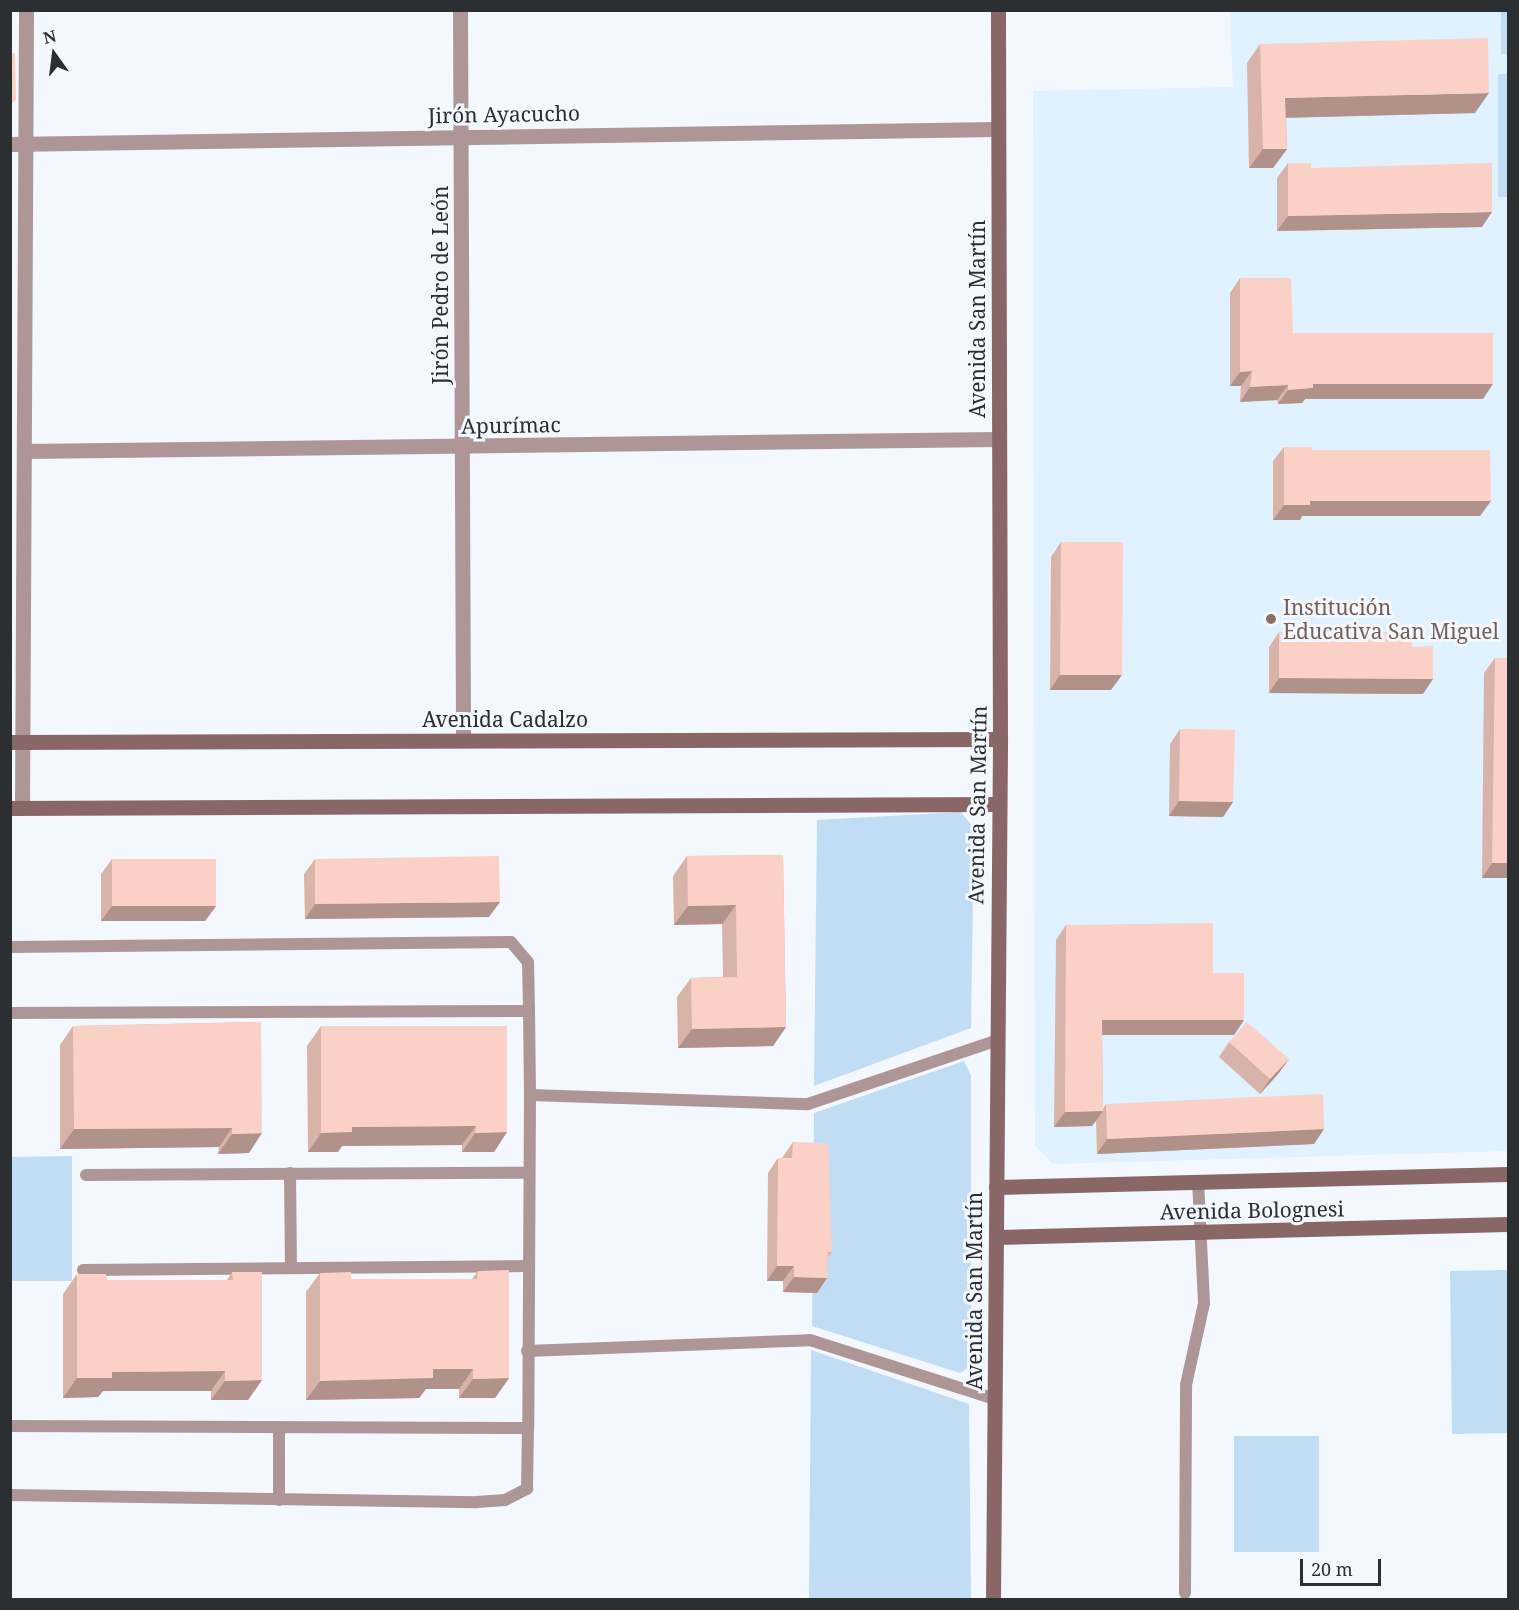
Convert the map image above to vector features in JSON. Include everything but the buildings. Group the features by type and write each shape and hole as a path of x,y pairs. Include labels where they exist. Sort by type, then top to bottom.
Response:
{"main road":[{"name":"Avenida San Martín","path":"993,1599 995,1041 1000,739 998,10"},
{"name":"Avenida Cadalzo","path":"16,742 1000,739"},
{"path":"16,808 999,804"},
{"name":"Avenida Bolognesi","path":"996,1186 1509,1174"},
{"name":"Avenida Bolognesi","path":"996,1238 1509,1224"}],"street":[{"path":"16,808 24,451 18,145 26,10"},
{"name":"Jirón Pedro de León","path":"460,10 463,740"},
{"name":"Jirón Ayacucho","path":"18,145 460,135 997,129"},
{"name":"Apurímac","path":"24,451 998,439"}],"lane":[{"path":"10,947 511,942 528,962 530,1095 527,1351 530,1477 527,1489 517,1496 477,1502 10,1496"},
{"path":"10,1013 529,1011"},
{"path":"530,1095 808,1104 995,1041"},
{"path":"290,1173 291,1268"},
{"path":"86,1175 529,1173"},
{"path":"1185,1593 1186,1385 1204,1303 1198,1181"},
{"path":"83,1270 528,1266"},
{"path":"527,1351 810,1340 995,1399"},
{"path":"10,1426 528,1428"},
{"path":"279,1427 279,1500"}],"shaded area":[{"name":"Institución Educativa San Miguel","path":"1230,11 1508,11 1508,1151 1053,1164 1035,1146 1033,91 1233,87"},
{"path":"1501,11 1508,11 1508,54 1501,54"},
{"path":"1498,74 1508,74 1508,197 1498,197"},
{"path":"961,812 974,828 971,1028 814,1086 817,820"},
{"path":"964,1061 971,1075 971,1366 960,1373 812,1326 814,1113"},
{"path":"72,1156 72,1281 11,1281 11,1157"},
{"path":"1508,1270 1508,1433 1452,1434 1450,1271"},
{"path":"811,1350 969,1404 971,1599 809,1599"},
{"path":"1234,1436 1319,1436 1319,1552 1234,1552"}],"place":[{"name":"Institución Educativa San Miguel","path":"1271,619"}]}
